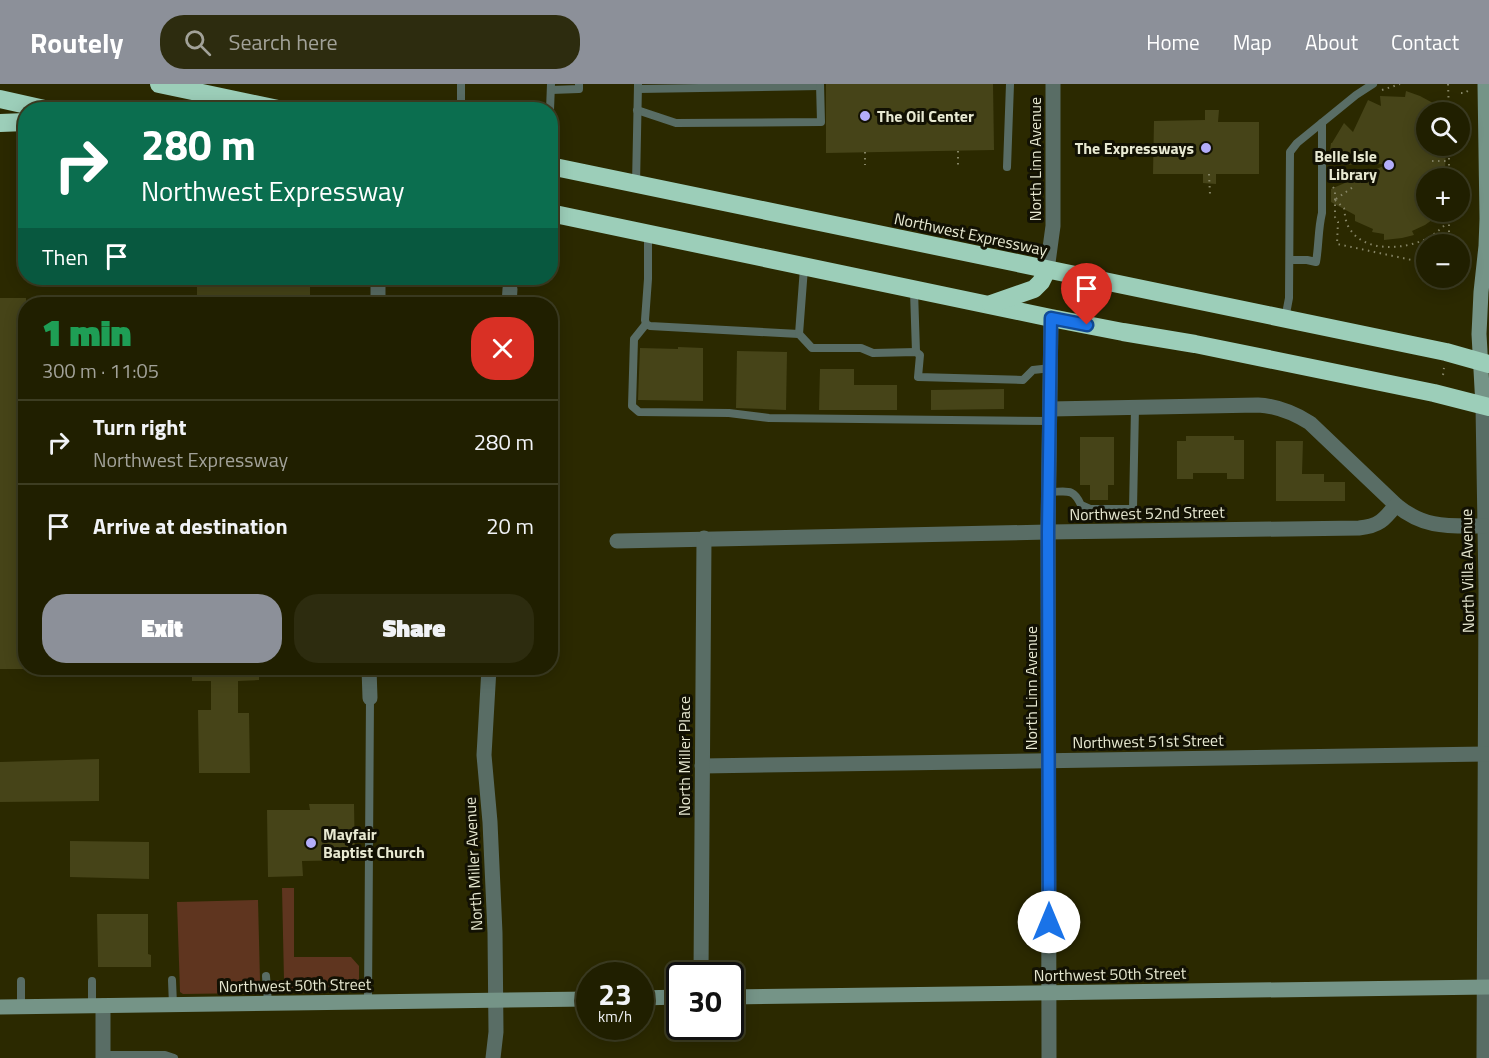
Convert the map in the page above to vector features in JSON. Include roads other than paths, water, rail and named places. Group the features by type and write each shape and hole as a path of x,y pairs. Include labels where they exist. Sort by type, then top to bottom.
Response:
{"highway":[{"path":"159,84 245,102"},
{"path":"0,99 18,103"},
{"path":"0,123 18,122"},
{"name":"Northwest Expressway","path":"558,168 1446,352 1485,363"},
{"path":"558,215 1051,318 1206,346 1434,393 1486,406"},
{"path":"989,305 1034,289 1041,282 1047,270"}],"street":[{"name":"North Linn Avenue","path":"1047,270 1053,226 1053,84"},
{"name":"North Villa Avenue","path":"1484,1058 1487,987 1488,588 1485,526 1485,363 1479,334 1488,219 1485,84"},
{"path":"509,297 510,289"},
{"name":"North Linn Avenue","path":"1050,1058 1048,532 1051,318"},
{"path":"1050,415 1135,407 1258,405 1284,409 1310,423 1407,514 1440,526 1485,526"},
{"name":"Northwest 52nd Street","path":"617,541 1359,528 1380,523 1396,506"},
{"name":"North Miller Place","path":"701,962 704,538"},
{"path":"369,675 370,698"},
{"name":"North Miller Avenue","path":"489,675 484,755 490,822 495,933 496,1032 493,1058"},
{"name":"Northwest 51st Street","path":"702,766 1486,754"},
{"name":"Northwest 50th Street","path":"744,997 1487,987"},
{"name":"Northwest 50th Street","path":"0,1007 576,999"},
{"path":"98,1006 103,1057"}],"lane":[{"path":"461,84 461,102"},
{"path":"550,102 551,87 579,89 579,84"},
{"path":"1007,167 1010,84"},
{"path":"1285,319 1289,298 1290,152 1297,143 1373,84"},
{"path":"636,185 637,110 638,87 820,85 821,122 676,123 637,110"},
{"path":"1290,260 1316,262 1319,226 1323,213 1322,123"},
{"path":"648,234 646,324 634,339 632,406 639,412 729,414 769,418 1050,415"},
{"path":"799,334 804,266"},
{"path":"914,289 916,352"},
{"path":"646,324 799,334 812,348 861,348 873,353 916,352 921,355 918,377 1023,380 1033,370 1051,368"},
{"path":"1049,492 1071,492 1077,496 1081,505 1090,509 1133,509 1135,407"},
{"path":"368,1002 370,698"},
{"path":"266,976 268,1003"},
{"path":"172,980 173,1005"},
{"path":"21,981 21,1006"},
{"path":"92,981 98,1006"},
{"path":"103,1057 165,1055 174,1058"}],"place":[{"name":"The Oil Center","path":"865,116"},
{"name":"The Expressways","path":"1206,148"},
{"name":"Belle Isle Library","path":"1389,165"},
{"name":"Mayfair Baptist Church","path":"311,843"}]}
